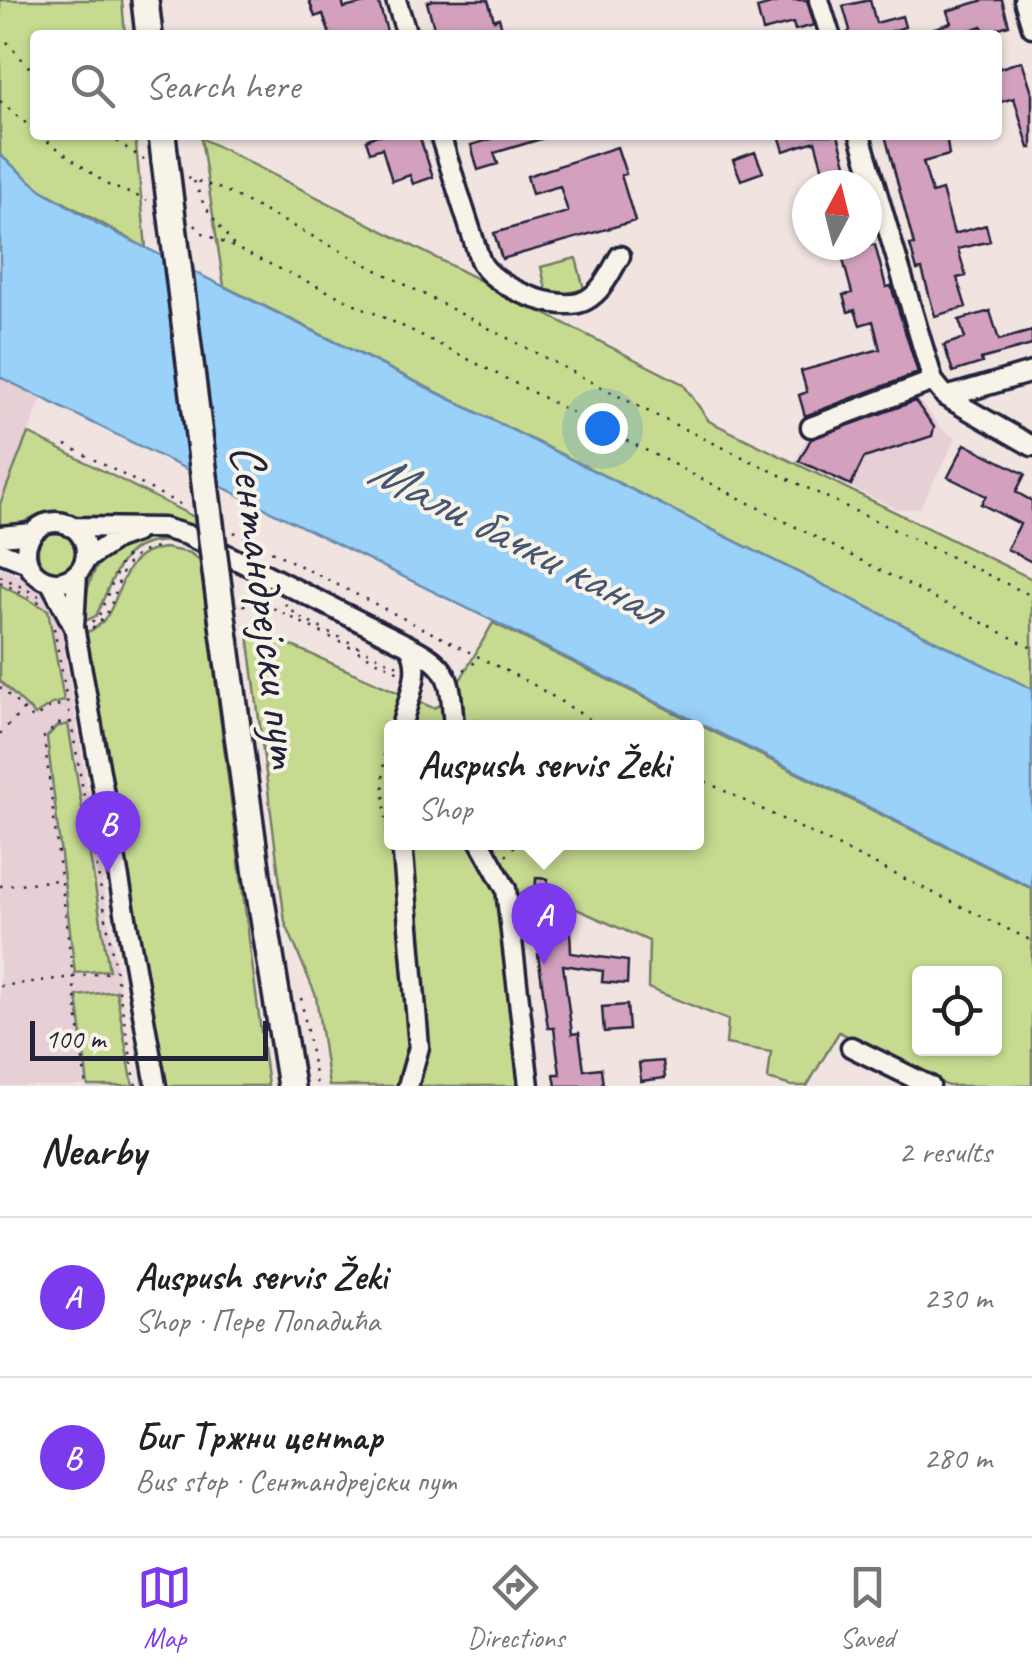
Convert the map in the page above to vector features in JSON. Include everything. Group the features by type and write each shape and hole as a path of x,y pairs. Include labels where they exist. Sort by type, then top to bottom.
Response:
{"main road":[{"path":"145,0 148,30"},
{"name":"Сентандрејски пут","path":"160,140 154,161 291,1086"}],"street":[{"path":"396,0 406,30"},
{"path":"819,0 828,30"},
{"path":"1024,0 1032,27"},
{"path":"442,140 482,266 494,278 546,302 572,306 591,298 600,289 620,256"},
{"path":"862,140 934,381 946,397 1032,446"},
{"path":"946,397 1032,372"},
{"path":"811,427 934,381"},
{"path":"0,536 33,533 55,522 71,527 163,528 188,535 433,657 448,681 453,720"},
{"path":"71,527 85,545 74,629 156,1086"},
{"path":"33,533 26,548 28,563 37,575 50,582 64,581 116,539 146,529"},
{"path":"0,552 28,563"},
{"path":"50,582 74,629"},
{"path":"403,720 414,677 414,654 408,646"},
{"path":"403,850 418,1047 408,1086"},
{"path":"484,850 506,890 529,1086"},
{"path":"850,1047 930,1086"}],"path":[{"path":"0,34 30,68"},
{"path":"0,101 30,127"},
{"path":"47,140 108,185 148,200"},
{"path":"117,140 367,262 653,414 1032,596"},
{"path":"194,180 204,205 235,247"},
{"path":"190,221 201,232 417,333 1032,648"},
{"path":"66,445 188,508"},
{"path":"222,526 534,685 591,720"},
{"path":"56,636 98,618 121,562 134,550 152,543 172,544"},
{"path":"0,582 50,608"},
{"path":"282,602 300,618 414,677"},
{"path":"232,605 265,604 414,677"},
{"path":"54,624 136,1086"},
{"path":"0,687 34,719 48,708 68,703"},
{"path":"0,734 24,710"},
{"path":"71,722 58,724 44,737 86,1086"},
{"path":"704,781 1032,941"},
{"path":"0,886 61,879"},
{"path":"0,986 115,972"},
{"path":"301,998 317,1086"}],"shaded area":[{"path":"0,378 42,398 0,504"},
{"path":"917,398 942,429 956,438 920,508 897,509 796,461 809,433"},
{"path":"0,567 44,587 56,599 132,1086 0,1086"}],"green space":[{"path":"0,0 122,0 125,30 30,30 30,140 135,140 146,248 40,189 0,155"},
{"path":"201,140 683,384 709,421 1032,579 1032,689 224,286"},
{"path":"576,258 584,289 548,298 541,267"},
{"path":"28,433 194,517 195,528 170,523 95,522 56,511 44,512 0,531 0,504"},
{"path":"58,532 72,538 78,552 72,566 58,572 44,566 38,552 44,538"},
{"path":"156,535 188,543 166,541 136,548 118,568 96,616 83,622 88,589 100,562 123,543"},
{"path":"165,548 190,553 200,561 268,1086 164,1086 161,1077 85,633 108,614 134,562"},
{"path":"0,585 48,610 64,701 35,715 0,681"},
{"path":"493,623 690,720 384,720 384,850 704,850 704,727 1032,889 1032,1086 948,1086 839,1032 807,1086 768,1079 771,1052 726,1044 728,1020 648,988 649,941 529,888 502,904 522,1086 329,1086 316,996 285,922 247,626 433,708 447,703"},
{"path":"68,724 109,970 75,973 47,737 56,727"},
{"path":"116,991 133,1086 88,1086 77,996"}],"water":[{"name":"Мали бачки канал","path":"0,155 40,189 98,224 1032,689 1032,888 704,726 704,720 693,720 0,377"}],"building":[{"path":"309,0 342,0 344,8 378,0 387,30 328,30 323,14 315,17"},
{"path":"488,0 494,20 499,18 503,30 435,30 427,2"},
{"path":"785,0 807,0 814,25 795,30 793,23 763,30 757,8"},
{"path":"870,0 876,23 902,16 905,27 850,30 843,6"},
{"path":"984,0 1002,0 1009,25 993,30 983,30 982,26 970,30 928,30 951,23 947,11"},
{"path":"1022,61 1032,92 1032,148 1014,98 1002,102 1002,67"},
{"path":"366,140 421,140 433,177 413,184 410,175 392,181 382,148 370,152"},
{"path":"488,140 537,140 494,153 498,164 478,170 471,145"},
{"path":"781,140 839,140 848,170 823,170 815,141 784,151"},
{"path":"886,140 947,140 949,155 923,162 932,193 942,190 954,234 986,225 990,241 958,249 966,276 957,278 966,307 935,316 922,269 917,270 910,245 914,245"},
{"path":"617,147 635,221 502,259 494,233 568,212 560,186 532,194 527,176"},
{"path":"755,152 763,172 741,180 733,160"},
{"path":"843,260 879,260 918,373 805,416 799,395 807,392 801,371 880,349 873,321 860,325 855,310 848,312 843,295 852,293"},
{"path":"990,311 999,340 1032,331 1032,345 981,359 982,363 953,372 944,345 965,338 959,320"},
{"path":"915,401 934,427 932,436 864,458 851,485 799,461 811,439"},
{"path":"965,444 1025,474 1016,492 1032,501 1032,562 1007,549 1020,524 981,504 986,496 948,477"},
{"path":"536,878 548,879 546,918 534,917"},
{"path":"543,928 570,928 571,953 628,961 627,984 602,982 603,971 563,965 572,1034 579,1033 584,1070 601,1068 603,1086 556,1086 554,1074 560,1074 554,1028 548,1028 538,954 544,954"},
{"path":"627,1005 629,1030 604,1032 602,1007"},
{"path":"663,1061 665,1078 641,1081 639,1063"}],"place":[{"name":"Биг Тржни центар","path":"108,873"},
{"name":"Auspush servis Žeki","path":"544,965"}]}
